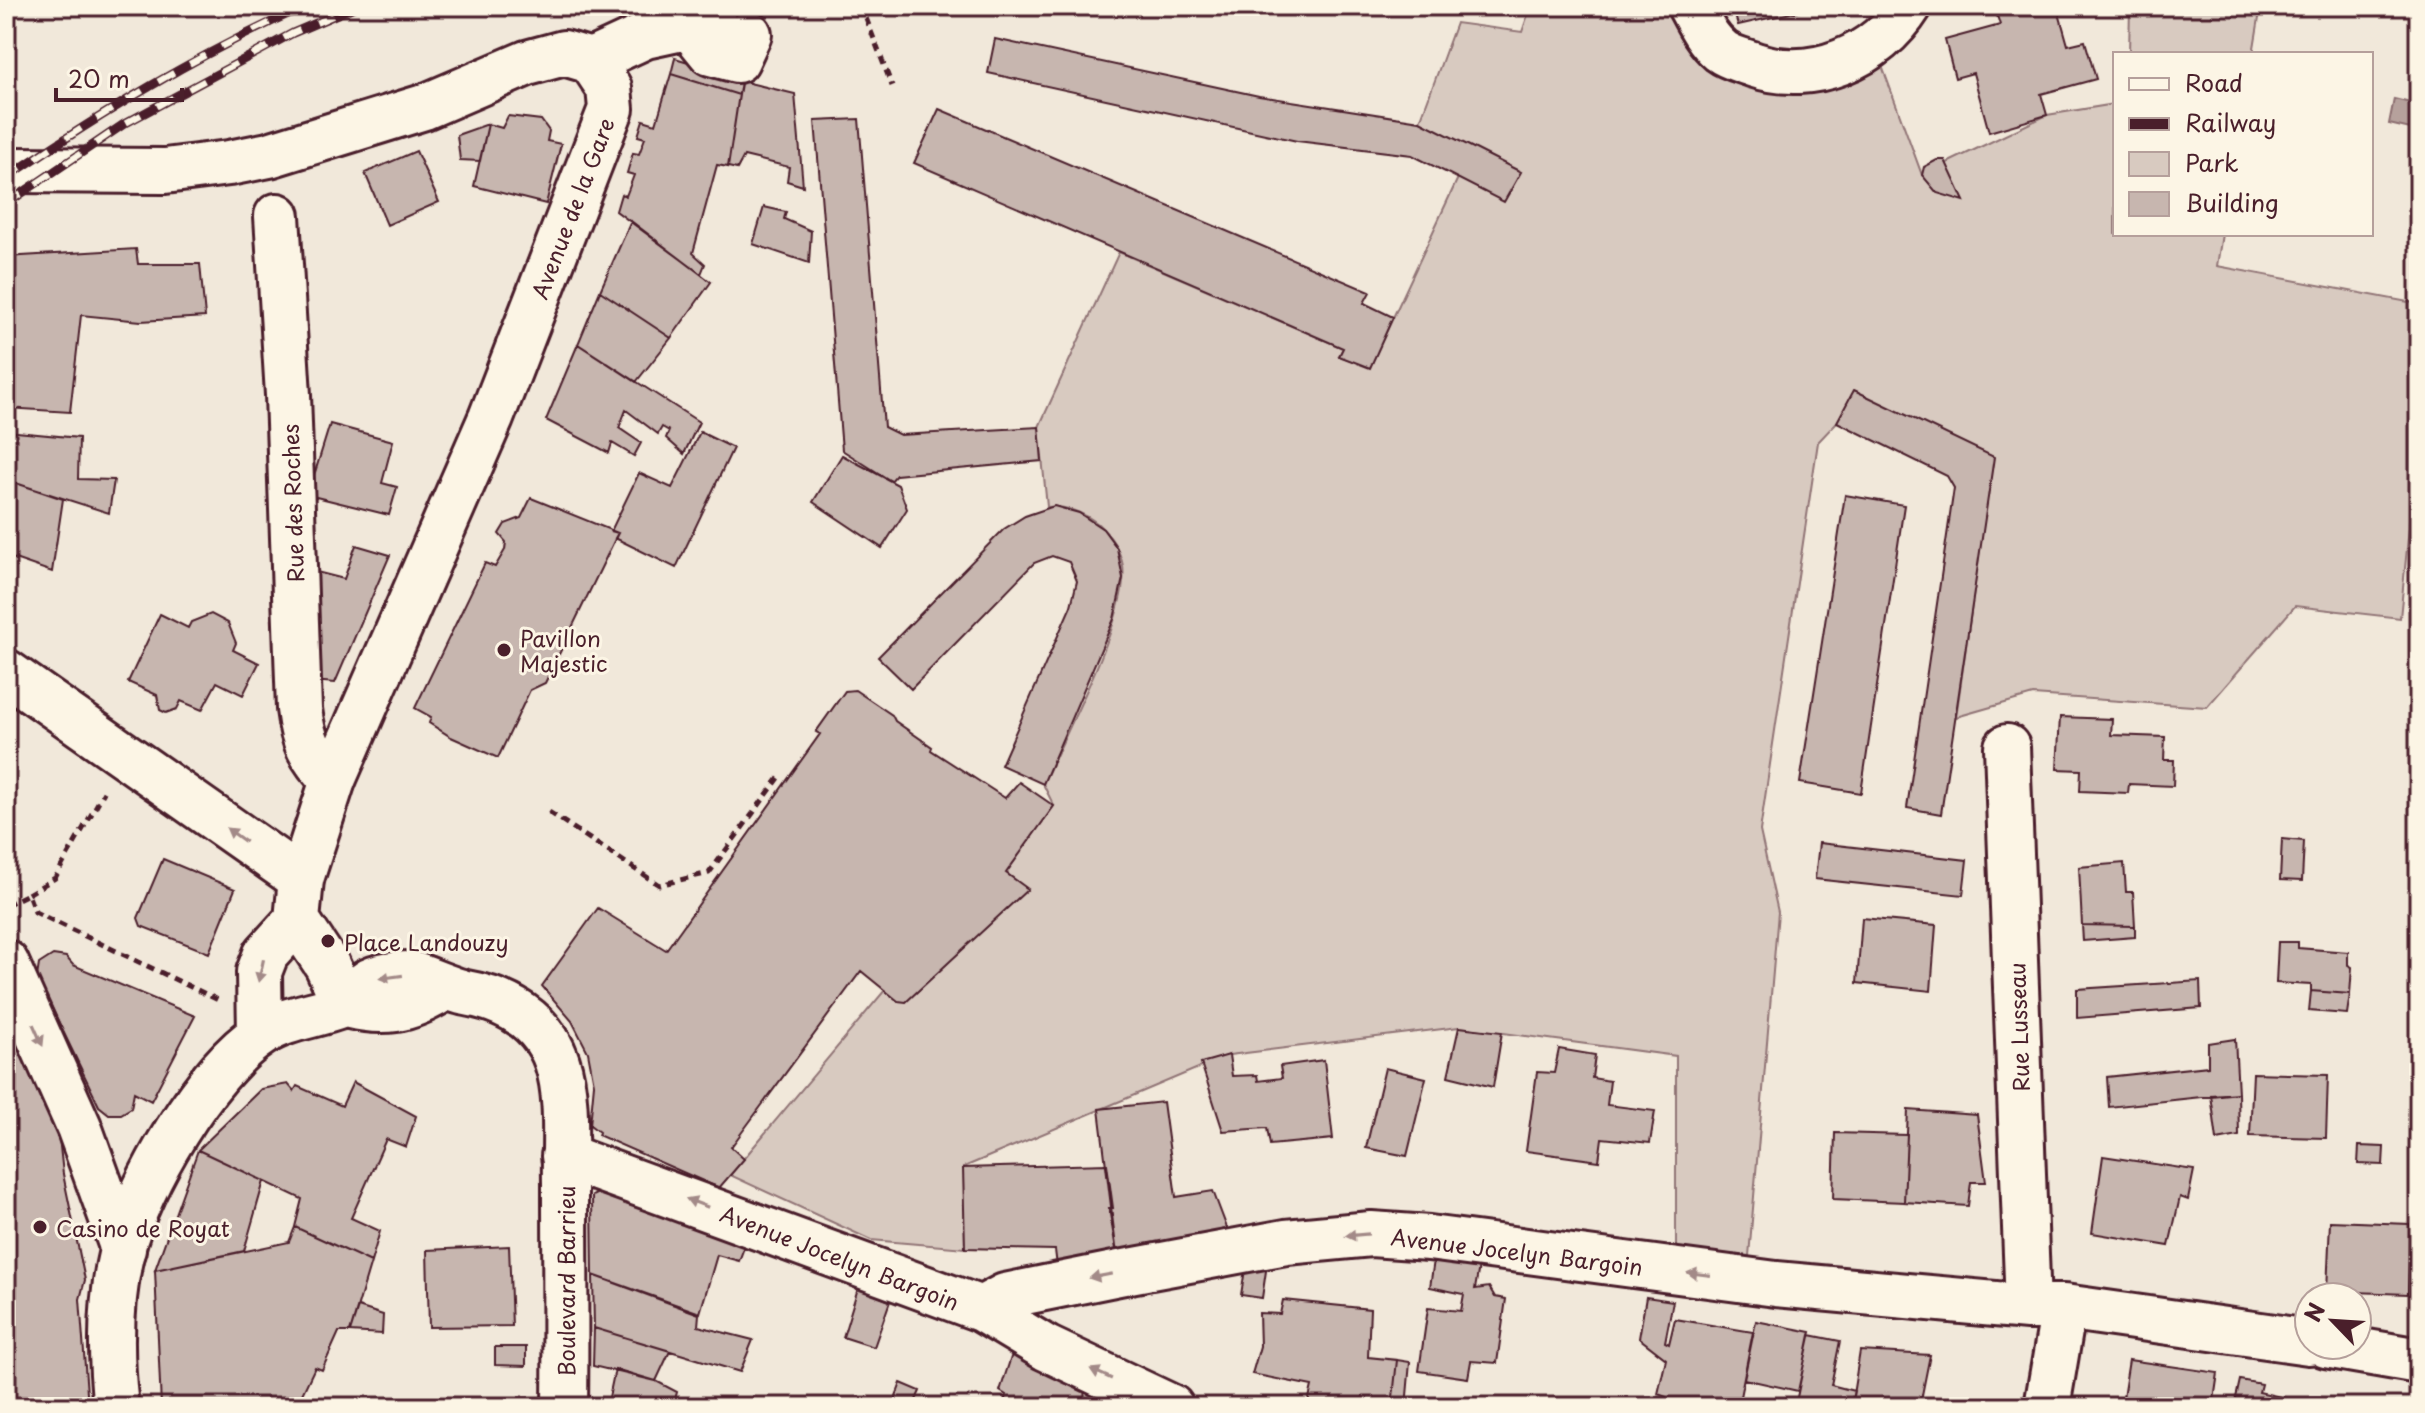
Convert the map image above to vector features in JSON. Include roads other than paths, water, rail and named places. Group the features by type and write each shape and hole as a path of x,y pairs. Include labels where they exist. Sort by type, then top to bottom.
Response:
{"street":[{"path":"1690,6 1702,30 1723,53 1770,70 1805,72 1841,64 1874,44 1909,6"},
{"path":"6,170 165,171 269,155 424,107 527,63 564,53 591,61 645,36 717,27"},
{"name":"Avenue de la Gare","path":"260,1034 259,972 266,954 299,899 333,780 491,418 611,109 609,88 591,61"},
{"name":"Rue des Roches","path":"277,216 288,395 299,709 303,740 312,759 333,780"},
{"path":"6,672 299,899 345,1005 280,1024 260,1034 227,1065 193,1106 147,1187 123,1249 114,1294 116,1407"},
{"name":"Rue Lusseau","path":"2007,747 2046,1307 2047,1407"},
{"path":"6,963 79,1127 123,1249"},
{"name":"Boulevard Barrieu","path":"345,1005 369,980 412,974 443,989 489,997 511,1007 529,1019 544,1036 557,1062 564,1156 565,1407"},
{"name":"Avenue Jocelyn Bargoin","path":"564,1156 981,1309 1005,1296 1119,1273 1286,1242 1371,1234 1429,1238 1776,1284 2046,1307 2293,1340"},
{"path":"981,1309 1046,1348 1171,1407"},
{"path":"2373,1353 2419,1361"}],"railway":[{"path":"6,178 152,85 306,6"},
{"path":"6,204 124,124 293,33 356,6"}],"place":[{"name":"Pavillon Majestic","path":"504,650"},
{"name":"Place Landouzy","path":"328,941"},
{"name":"Casino de Royat","path":"40,1227"}]}
